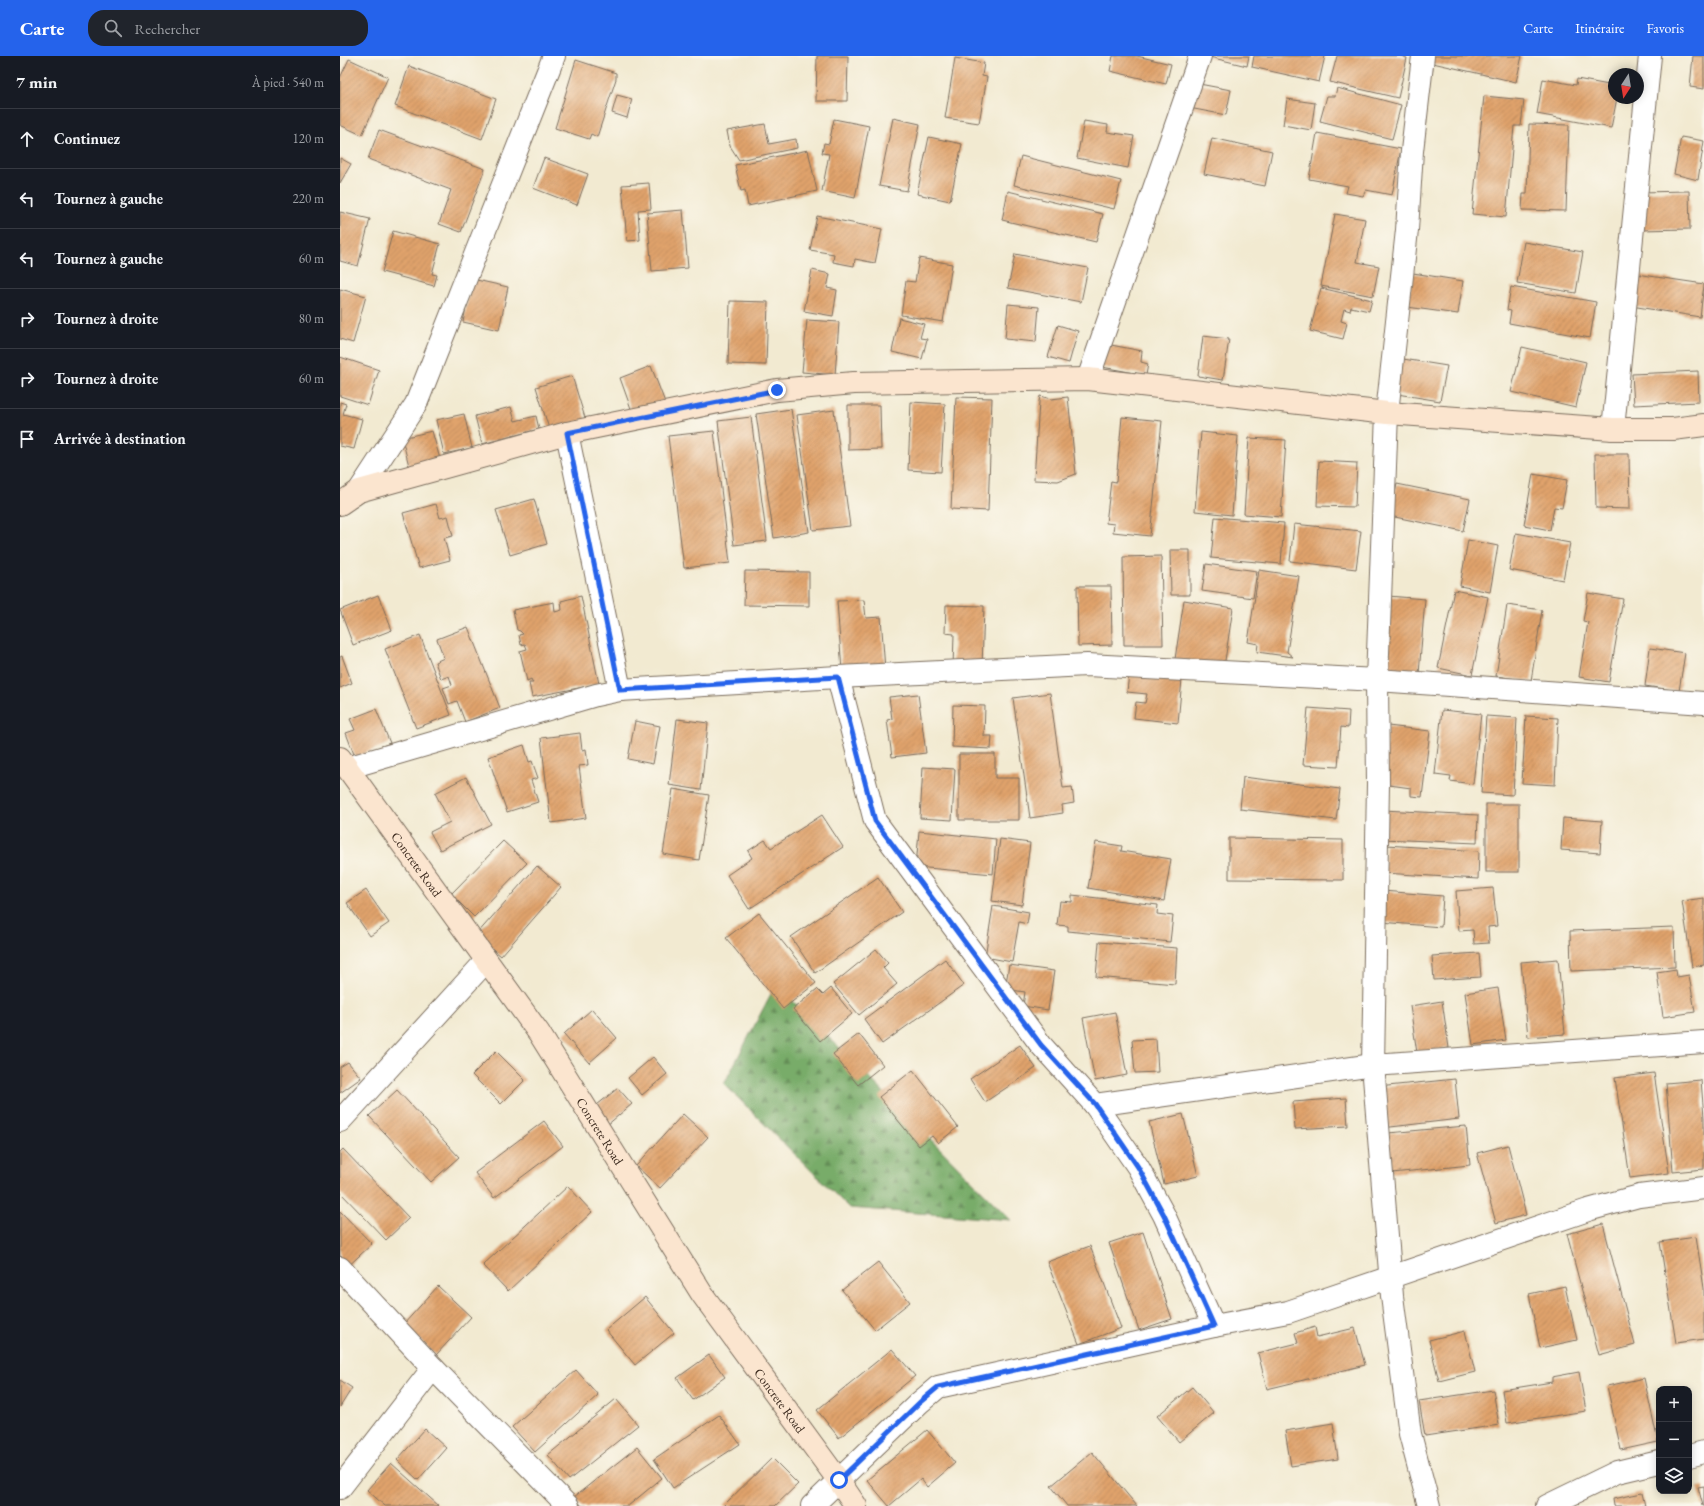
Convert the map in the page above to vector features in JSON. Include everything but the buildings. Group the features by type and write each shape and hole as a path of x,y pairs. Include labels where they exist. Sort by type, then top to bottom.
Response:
{"street":[{"path":"359,491 416,404 554,56"},
{"path":"1088,379 1200,56"},
{"path":"1423,56 1412,151 1407,230 1386,413 1378,680 1378,784 1373,1065 1390,1278 1410,1434 1430,1506"},
{"path":"1613,429 1650,56"},
{"path":"340,504 359,491 567,433 777,390 854,383 1088,379 1386,413 1613,429 1673,429 1704,425"},
{"path":"567,433 620,690"},
{"path":"344,763 596,695 620,690 838,677 1087,665 1378,680 1704,703"},
{"path":"838,677 875,821 1041,1045 1095,1104 1138,1167 1164,1215 1214,1326"},
{"name":"Concrete Road","path":"344,763 539,1033 702,1294 839,1480 856,1506"},
{"path":"340,1121 486,961"},
{"path":"1095,1104 1373,1065 1704,1042"},
{"path":"812,1506 919,1403 938,1387 1214,1326 1288,1312 1588,1210 1638,1196 1704,1188"},
{"path":"340,1268 433,1368 568,1506"},
{"path":"340,1488 433,1368"},
{"path":"1692,1455 1704,1452"},
{"path":"1547,1506 1617,1472 1656,1463"}],"green space":[{"path":"776,984 1011,1220 849,1208 724,1084"}],"route":[{"path":"777,390 567,433 620,690 838,677 875,821 1041,1045 1095,1104 1138,1167 1164,1215 1214,1326 938,1387 919,1403 839,1480"}]}
